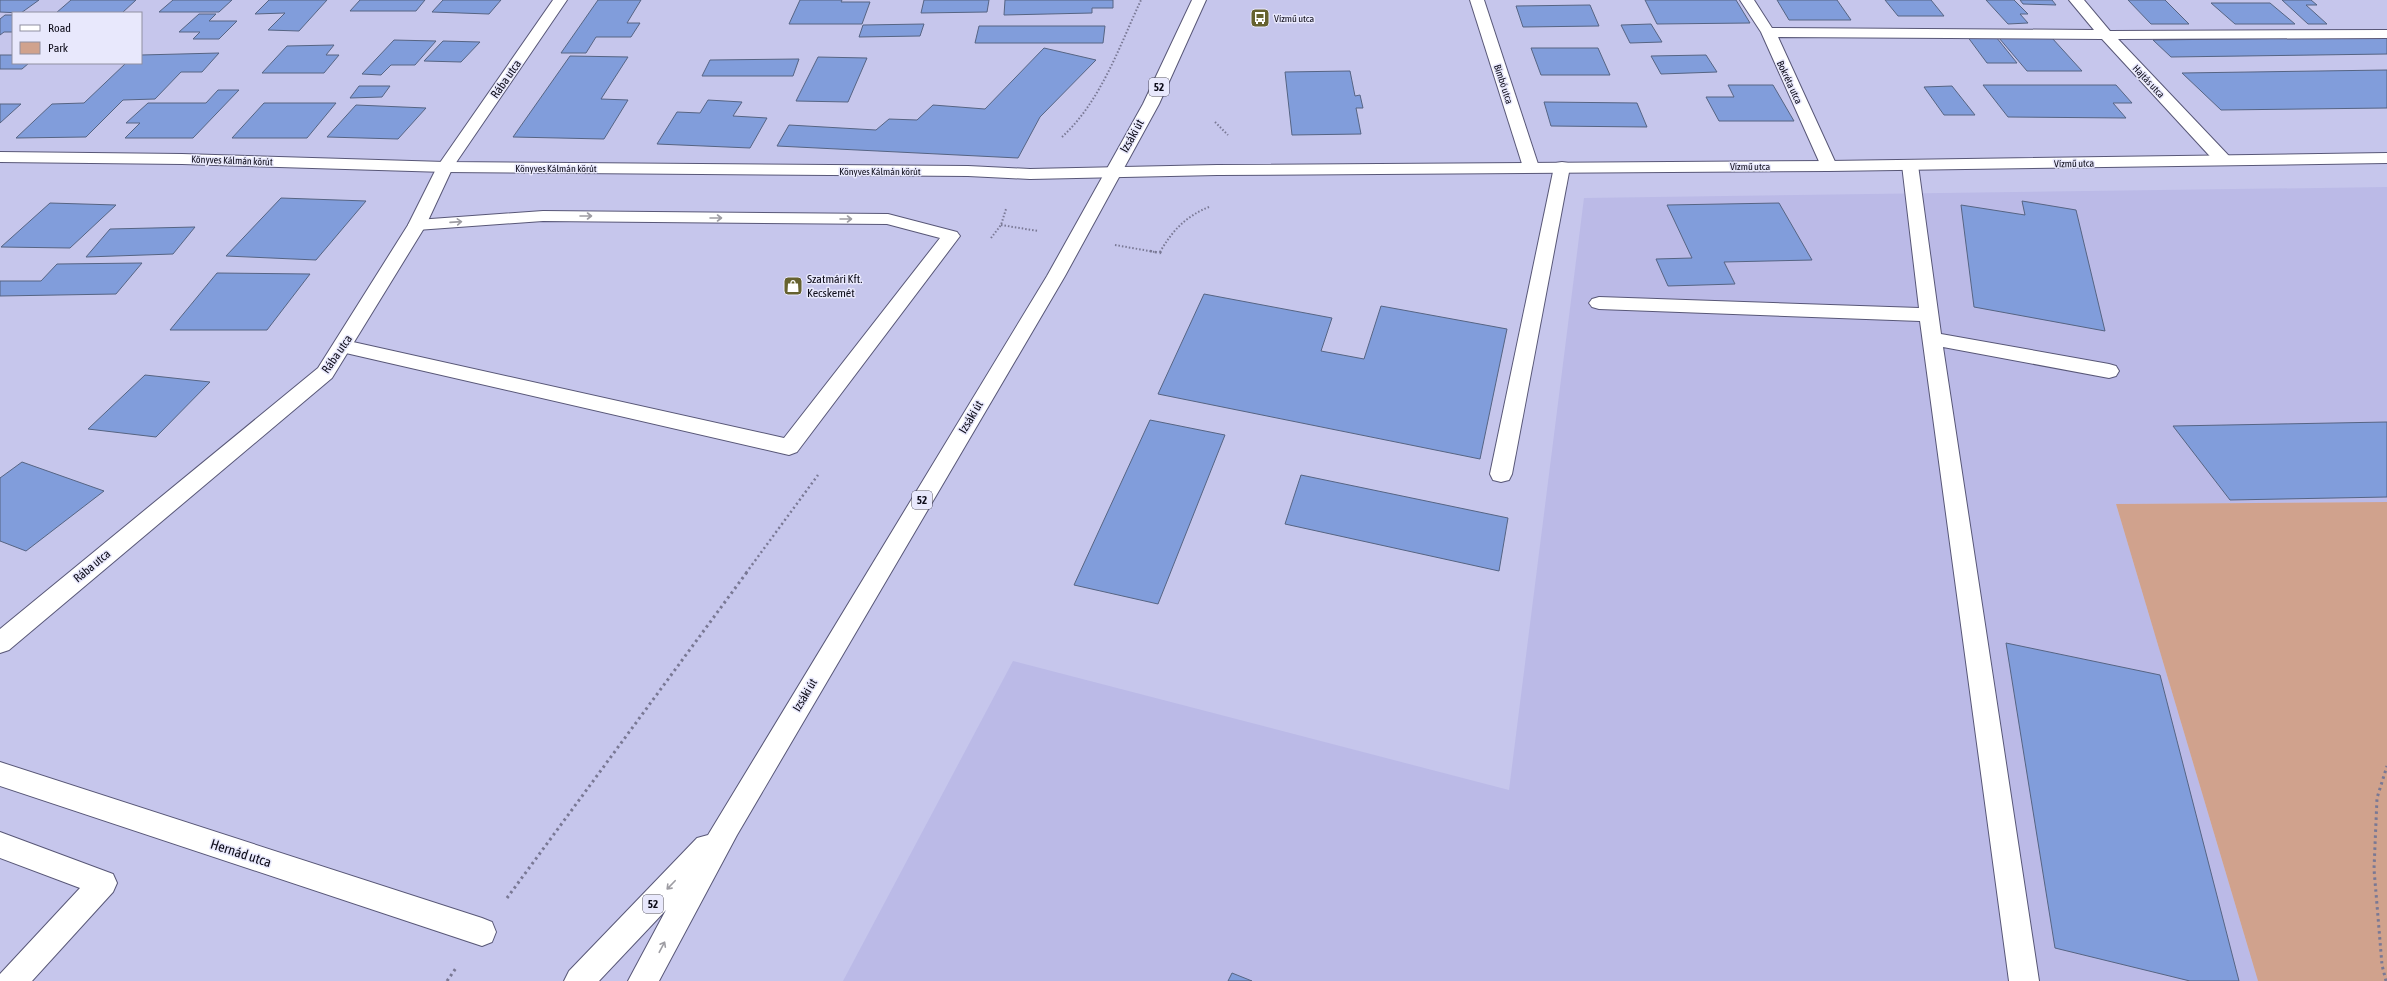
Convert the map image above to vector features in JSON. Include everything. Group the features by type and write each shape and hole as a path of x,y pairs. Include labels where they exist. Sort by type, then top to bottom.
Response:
{"main road":[{"name":"Rába utca","path":"0,642 325,373 344,346 417,225 445,167 560,0"},
{"name":"Izsáki út","path":"644,981 727,826 1056,276 1112,172 1151,104 1200,0"},
{"name":"Bimbó utca","path":"1477,0 1531,167"},
{"name":"Bokréta utca","path":"1747,0 1768,32 1829,166"},
{"name":"Hajtás utca","path":"2076,0 2106,35 2224,161"},
{"path":"1768,32 2106,35 2387,34"},
{"name":"Könyves Kálmán körút","path":"0,157 182,158 445,167 953,171 1030,174 1112,172"},
{"name":"Vízmű utca","path":"1112,172 1531,167 1829,166 2387,158"},
{"path":"1910,165 1932,339 2024,981"},
{"path":"1501,474 1562,167"},
{"path":"344,346 789,447 951,236 888,219 543,216 417,225"},
{"path":"1599,303 1929,315"},
{"path":"1932,339 2109,371"},
{"name":"Hernád utca","path":"0,774 482,932"},
{"name":"Izsáki út","path":"579,981 727,826"},
{"path":"0,845 103,883 12,981"}],"path":[{"path":"1071,130 1088,107 1140,0"},
{"path":"1215,122 1229,136"},
{"path":"986,244 1001,225 1006,210"},
{"path":"447,981 821,469"},
{"path":"2386,981 2382,965 2374,869 2377,798 2387,766"}],"shaded area":[{"path":"2387,187 2387,502 2116,504 2258,981 843,981 1013,661 1509,790 1584,198"}],"green space":[{"path":"2387,502 2387,981 2258,981 2116,504"}],"building":[{"path":"0,0 39,0 22,12 0,12"},
{"path":"71,0 136,0 123,12 57,12"},
{"path":"173,0 232,0 219,12 159,12"},
{"path":"269,0 327,0 299,31 268,30 285,13 255,14"},
{"path":"360,0 425,0 416,11 350,11"},
{"path":"443,0 501,0 489,14 432,12"},
{"path":"598,0 641,0 627,23 640,23 631,37 596,37 586,53 561,53"},
{"path":"800,0 870,2 862,24 789,24"},
{"path":"924,0 989,0 987,12 921,13"},
{"path":"1005,0 1113,0 1113,8 1092,8 1092,13 1004,15"},
{"path":"1645,0 1736,0 1750,23 1657,24"},
{"path":"1777,0 1837,0 1851,20 1789,20"},
{"path":"1885,0 1931,0 1944,16 1898,16"},
{"path":"1986,0 2014,0 2028,14 2020,14 2028,23 2008,24"},
{"path":"2020,0 2052,0 2056,5 2023,4"},
{"path":"2128,0 2165,0 2189,24 2151,24"},
{"path":"2282,0 2311,0 2317,5 2306,5 2327,24 2308,24"},
{"path":"2211,3 2270,3 2295,24 2235,24"},
{"path":"1590,5 1599,26 1523,27 1516,6"},
{"path":"199,14 216,14 209,21 237,21 219,39 193,39 200,32 179,32"},
{"path":"5,15 12,15 12,32 4,32 0,35 0,19"},
{"path":"924,24 920,36 859,37 863,25"},
{"path":"1651,24 1662,42 1630,43 1621,25"},
{"path":"979,26 1105,26 1103,43 975,43"},
{"path":"1967,36 1996,37 2017,63 1987,63"},
{"path":"2387,37 2387,54 2171,57 2153,40"},
{"path":"1999,38 2052,38 2082,71 2027,71"},
{"path":"394,40 436,41 415,65 391,65 381,75 362,74"},
{"path":"443,41 480,42 461,62 424,61"},
{"path":"334,45 326,55 339,55 324,73 262,73 287,46"},
{"path":"1044,48 1096,60 1040,117 1018,158 777,146 789,125 876,130 889,119 917,120 933,105 985,109"},
{"path":"1531,48 1598,48 1610,75 1541,75"},
{"path":"219,53 202,72 181,72 155,99 123,100 86,137 16,138 52,104 84,103 125,64 142,64 142,55"},
{"path":"0,55 12,55 12,64 28,64 22,69 0,69"},
{"path":"1706,55 1717,72 1661,74 1651,56"},
{"path":"570,56 628,57 601,99 628,100 604,139 513,137"},
{"path":"818,57 867,58 848,102 796,101"},
{"path":"799,59 793,76 702,76 710,60"},
{"path":"2387,70 2387,108 2221,110 2182,73"},
{"path":"1350,71 1355,96 1360,95 1363,108 1356,108 1361,134 1292,135 1285,72"},
{"path":"1728,85 1773,85 1794,121 1719,121 1706,97 1734,97"},
{"path":"1983,85 2116,85 2132,103 2113,103 2126,118 2008,117"},
{"path":"359,86 390,86 382,97 350,98"},
{"path":"1952,86 1975,115 1944,115 1924,87"},
{"path":"218,90 239,90 193,138 125,138 140,123 126,123 148,103 206,103"},
{"path":"708,100 742,102 733,116 767,118 750,148 657,144 677,112 700,113"},
{"path":"1544,102 1637,103 1647,127 1551,126"},
{"path":"264,103 336,103 307,138 232,138"},
{"path":"0,104 21,104 0,123"},
{"path":"356,105 426,108 398,139 327,137"},
{"path":"281,198 366,201 316,260 226,256"},
{"path":"2022,201 2076,210 2105,331 1974,307 1961,205 2025,215"},
{"path":"50,203 116,205 70,248 1,247"},
{"path":"1779,203 1812,260 1724,262 1735,284 1668,286 1656,259 1692,258 1667,205"},
{"path":"195,227 173,254 86,257 110,229"},
{"path":"142,263 116,294 0,296 0,281 41,281 57,264"},
{"path":"217,273 310,274 267,330 170,330"},
{"path":"1204,294 1332,318 1321,351 1364,359 1381,306 1507,329 1480,459 1158,394"},
{"path":"145,375 210,382 156,437 88,429"},
{"path":"1150,420 1225,435 1158,604 1074,585"},
{"path":"2387,422 2387,497 2230,500 2173,426"},
{"path":"22,462 104,491 26,551 0,541 0,478"},
{"path":"1301,475 1508,518 1499,571 1285,524"},
{"path":"2006,643 2160,675 2239,981 2190,981 2055,948"},
{"path":"1232,973 1252,981 1228,981"}],"place":[{"name":"Vízmű utca","path":"1260,18"},
{"name":"Szatmári Kft. Kecskemét","path":"793,286"}]}
